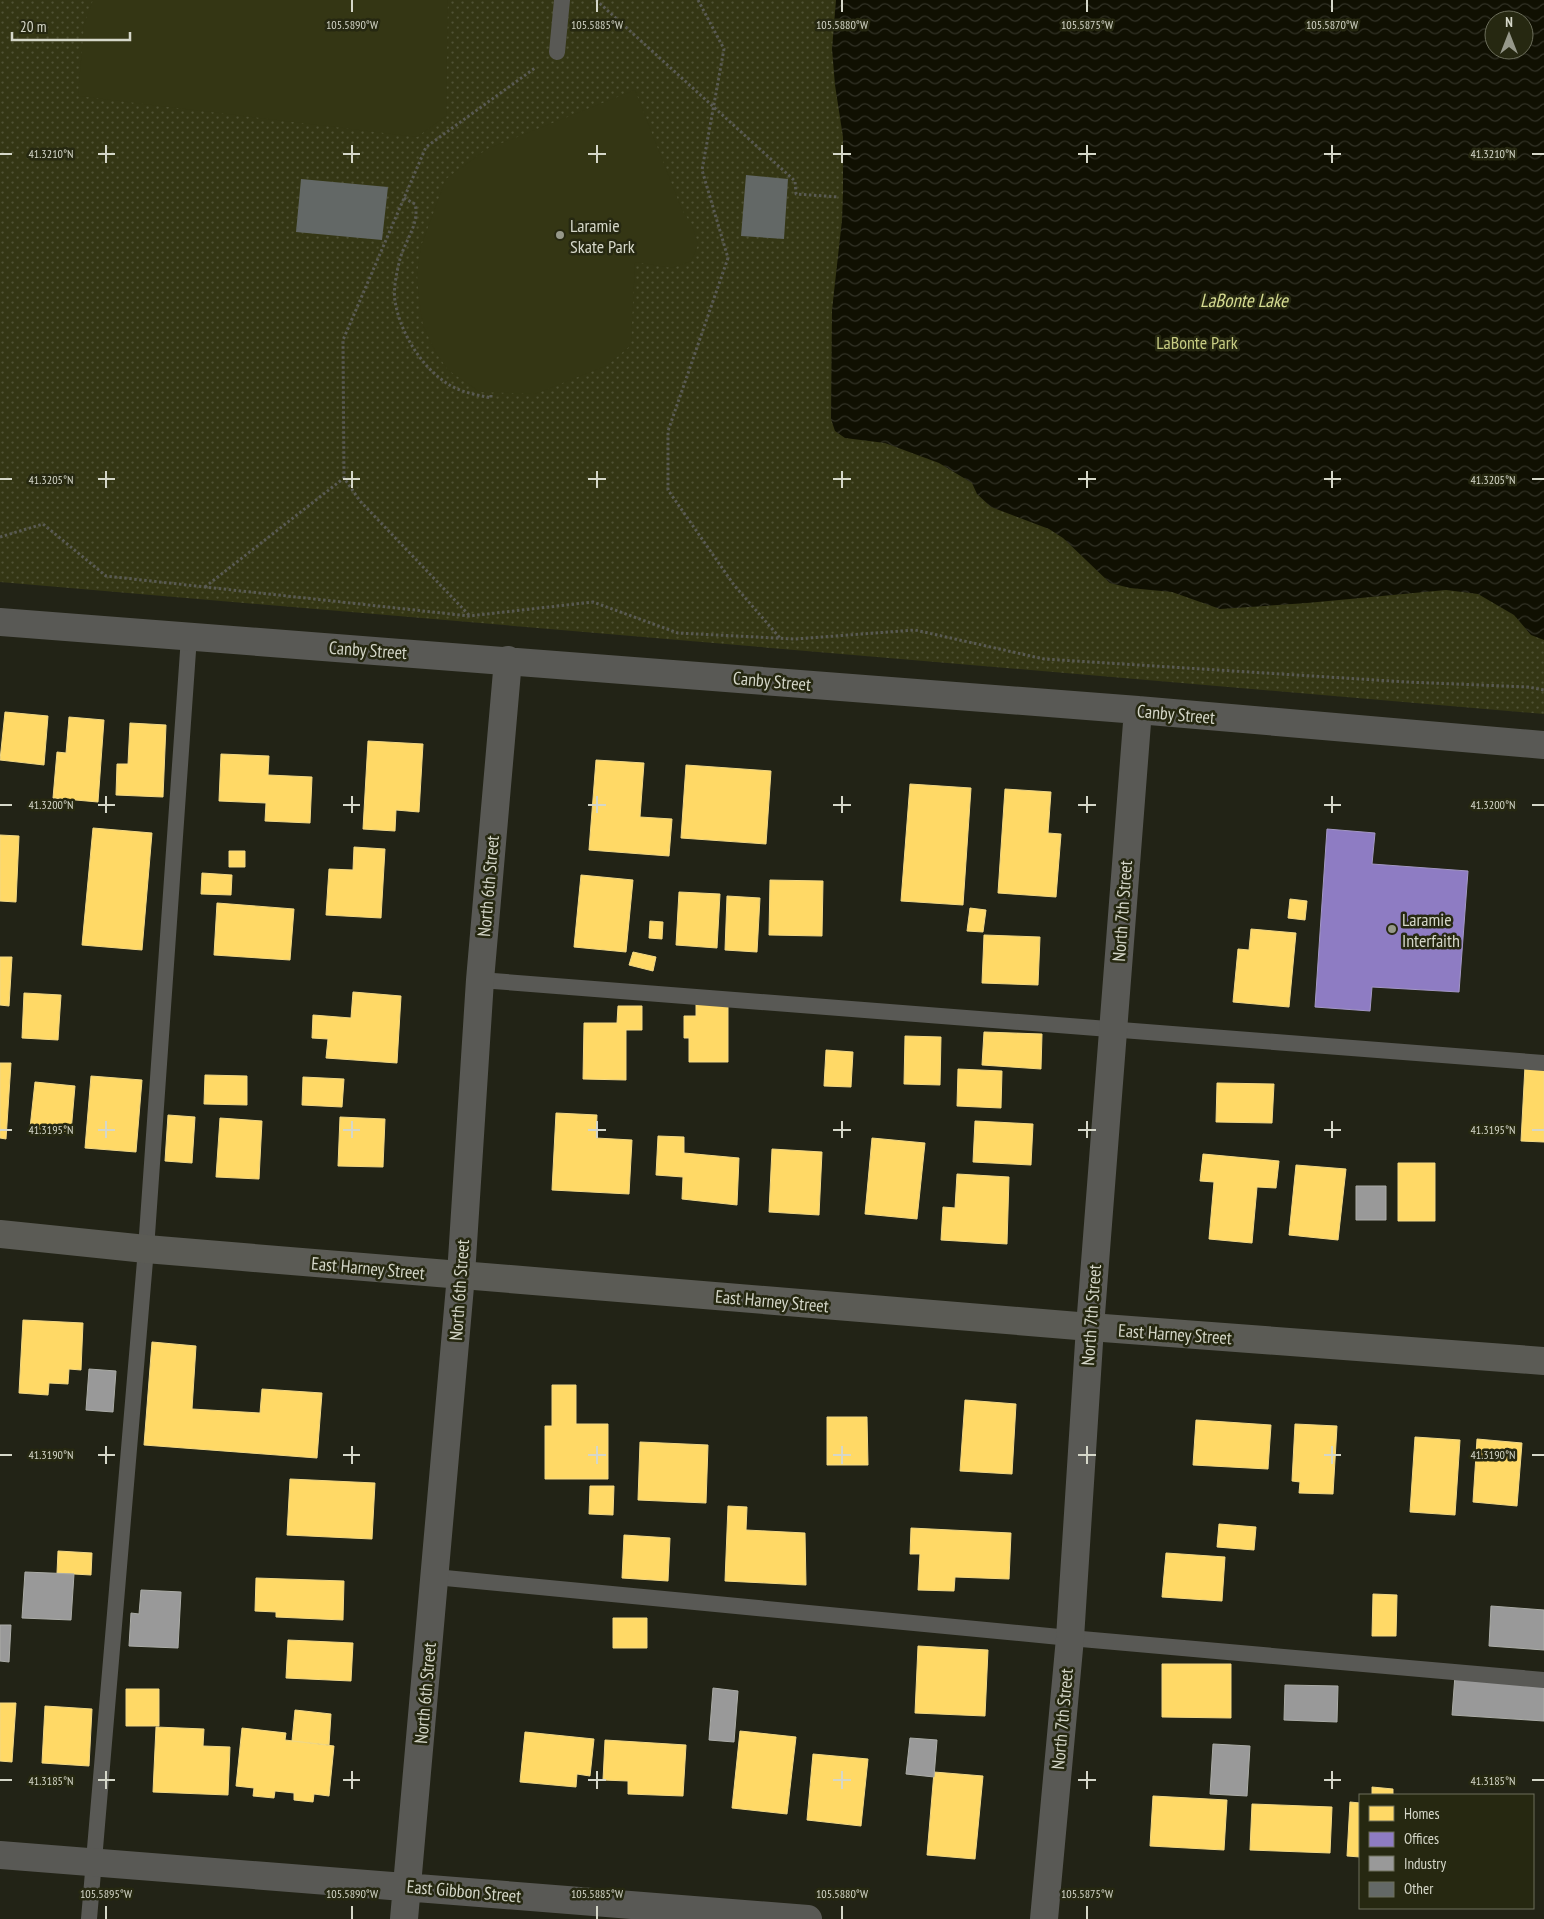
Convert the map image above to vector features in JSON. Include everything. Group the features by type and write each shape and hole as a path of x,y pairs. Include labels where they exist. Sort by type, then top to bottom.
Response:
{"main road":[{"name":"East Harney Street","path":"0,1234 146,1249 1090,1328 1544,1361"}],"street":[{"name":"Canby Street","path":"0,622 1138,710 1544,745"},
{"name":"North 6th Street","path":"404,1919 461,1275 480,980 508,660"},
{"name":"North 7th Street","path":"1044,1919 1070,1638 1090,1328 1138,710"},
{"name":"East Gibbon Street","path":"0,1854 407,1887 730,1916 808,1919"}],"lane":[{"path":"556,52 562,0"},
{"path":"89,1919 146,1249 189,637"},
{"path":"480,980 1544,1063"},
{"path":"435,1577 1070,1638 1544,1680"}],"path":[{"path":"596,0 795,181 796,194 839,197"},
{"path":"698,0 724,49 702,170 728,258 668,431 668,490 734,585 780,639"},
{"path":"469,616 360,501 344,478 343,340 426,147 556,52"},
{"path":"404,198 415,204 417,211 400,258 396,280 395,300 404,330 424,364 448,384 474,395 491,398 491,393"},
{"path":"205,587 344,478"},
{"path":"0,537 43,524 106,576 469,616 593,602 678,633 795,639 915,630 1044,659 1544,690"}],"green space":[{"name":"LaBonte Park","path":"0,0 1544,0 1544,714 0,582"},
{"path":"93,0 448,0 446,116 417,137 78,96 84,25"},
{"name":"Laramie Skate Park","path":"635,90 682,210 692,225 698,245 691,261 672,268 635,262 631,345 608,365 535,394 480,392 448,370 435,351 423,325 417,274 421,246 446,179 487,149"}],"water":[{"name":"LaBonte Lake","path":"836,0 1544,0 1544,640 1531,635 1514,615 1478,594 1446,590 1220,609 1172,592 1130,588 1110,583 1063,538 1049,529 991,507 977,494 972,483 939,463 885,443 845,438 835,431 831,419 832,310 842,220 843,137 832,49"}],"building: Homes":[{"path":"5,712 48,716 44,765 0,760"},
{"path":"69,717 104,720 98,802 53,798 57,752 66,753"},
{"path":"130,723 166,725 163,797 116,795 117,764 128,764"},
{"path":"368,741 423,744 419,812 396,810 395,831 363,829"},
{"path":"221,754 269,756 268,775 312,777 310,823 265,821 266,803 219,801"},
{"path":"596,760 644,763 640,817 672,819 669,856 589,850"},
{"path":"686,765 771,771 766,844 681,838"},
{"path":"910,784 971,788 963,905 901,901"},
{"path":"1005,789 1051,792 1048,833 1061,834 1056,897 998,893"},
{"path":"93,828 152,833 142,950 82,945"},
{"path":"0,835 19,836 16,902 0,901"},
{"path":"354,847 385,849 381,918 326,915 329,869 353,870"},
{"path":"229,851 245,851 245,867 229,867"},
{"path":"202,873 232,875 231,895 201,894"},
{"path":"581,875 633,880 626,952 574,947"},
{"path":"770,880 823,881 822,936 769,935"},
{"path":"679,892 720,894 717,948 676,945"},
{"path":"727,896 760,898 757,952 725,950"},
{"path":"1290,899 1307,901 1305,920 1288,918"},
{"path":"217,903 294,909 290,960 214,955"},
{"path":"970,908 986,910 983,932 967,931"},
{"path":"650,921 663,922 662,939 649,938"},
{"path":"1251,929 1296,933 1289,1007 1233,1002 1238,949 1249,950"},
{"path":"984,935 1040,937 1038,985 982,983"},
{"path":"633,952 656,957 653,971 629,965"},
{"path":"0,957 12,957 9,1006 0,1005"},
{"path":"353,992 401,996 397,1063 326,1058 328,1039 312,1038 313,1015 351,1018"},
{"path":"24,993 61,995 58,1040 22,1038"},
{"path":"696,1004 728,1004 728,1062 689,1062 689,1038 684,1038 684,1016 696,1016"},
{"path":"618,1006 642,1006 642,1030 626,1030 626,1080 583,1079 584,1023 617,1023"},
{"path":"984,1032 1042,1034 1041,1069 982,1065"},
{"path":"905,1036 941,1037 940,1085 904,1084"},
{"path":"826,1050 853,1052 851,1087 824,1086"},
{"path":"0,1063 11,1063 6,1139 0,1138"},
{"path":"1525,1066 1544,1067 1544,1142 1521,1141"},
{"path":"958,1069 1002,1071 1001,1108 957,1106"},
{"path":"205,1075 247,1076 247,1105 204,1104"},
{"path":"91,1076 142,1080 136,1152 85,1148"},
{"path":"303,1077 344,1079 342,1107 302,1105"},
{"path":"35,1082 75,1086 71,1132 30,1128"},
{"path":"1217,1083 1274,1084 1272,1123 1216,1122"},
{"path":"556,1113 597,1115 596,1138 632,1140 629,1194 552,1190"},
{"path":"168,1115 195,1117 192,1163 165,1161"},
{"path":"340,1117 385,1119 383,1167 338,1166"},
{"path":"220,1118 262,1121 259,1179 216,1177"},
{"path":"975,1121 1033,1124 1031,1165 973,1162"},
{"path":"658,1136 684,1137 684,1153 739,1158 737,1205 682,1199 683,1177 656,1175"},
{"path":"872,1138 925,1143 917,1219 865,1214"},
{"path":"772,1149 822,1152 819,1215 769,1212"},
{"path":"1203,1154 1279,1161 1276,1188 1257,1187 1252,1243 1209,1239 1214,1182 1200,1181"},
{"path":"1398,1163 1435,1163 1435,1221 1398,1221"},
{"path":"1296,1165 1346,1169 1338,1240 1289,1235"},
{"path":"957,1174 1009,1177 1007,1244 941,1240 943,1207 955,1208"},
{"path":"23,1320 83,1323 81,1370 69,1369 68,1384 49,1383 48,1395 19,1393"},
{"path":"152,1342 196,1346 192,1409 260,1413 262,1389 322,1393 317,1458 144,1445"},
{"path":"552,1385 576,1385 576,1424 608,1424 608,1479 545,1479 545,1426 552,1426"},
{"path":"965,1400 1016,1404 1012,1474 960,1471"},
{"path":"827,1417 867,1417 868,1465 827,1465"},
{"path":"1196,1420 1271,1425 1268,1469 1193,1465"},
{"path":"1295,1424 1337,1426 1333,1494 1299,1493 1300,1482 1292,1481"},
{"path":"1415,1437 1460,1440 1455,1515 1410,1512"},
{"path":"1477,1439 1522,1443 1517,1506 1473,1502"},
{"path":"640,1442 708,1445 706,1503 638,1500"},
{"path":"290,1479 375,1483 372,1539 287,1535"},
{"path":"590,1486 614,1486 613,1515 589,1514"},
{"path":"728,1506 747,1507 746,1530 805,1533 806,1585 725,1581"},
{"path":"1219,1524 1256,1527 1254,1550 1217,1547"},
{"path":"911,1528 1011,1533 1009,1579 955,1577 954,1591 918,1590 920,1554 910,1554"},
{"path":"624,1535 670,1538 668,1581 622,1578"},
{"path":"58,1551 92,1553 91,1575 57,1573"},
{"path":"1166,1553 1225,1557 1222,1601 1162,1597"},
{"path":"256,1578 344,1581 343,1620 276,1617 276,1612 255,1611"},
{"path":"1373,1594 1397,1595 1396,1636 1372,1636"},
{"path":"613,1618 647,1618 647,1648 613,1648"},
{"path":"288,1640 353,1643 351,1681 286,1678"},
{"path":"918,1646 988,1650 985,1716 915,1713"},
{"path":"1162,1664 1231,1664 1231,1718 1162,1717"},
{"path":"126,1689 159,1689 159,1726 126,1726"},
{"path":"0,1703 16,1703 12,1762 0,1761"},
{"path":"45,1706 92,1709 89,1766 42,1763"},
{"path":"295,1710 331,1714 329,1745 292,1741"},
{"path":"156,1727 204,1729 203,1746 230,1747 228,1795 153,1792"},
{"path":"242,1728 286,1733 285,1740 334,1746 329,1796 314,1794 313,1802 294,1800 294,1793 275,1791 274,1798 253,1796 254,1788 236,1786"},
{"path":"740,1731 796,1737 787,1814 732,1808"},
{"path":"525,1732 594,1739 590,1776 577,1774 576,1787 520,1782"},
{"path":"605,1740 686,1745 683,1796 628,1794 628,1781 603,1780"},
{"path":"813,1754 868,1759 861,1826 807,1820"},
{"path":"934,1772 983,1776 975,1859 927,1855"},
{"path":"1372,1787 1393,1789 1393,1794 1372,1794"},
{"path":"1153,1796 1227,1800 1224,1850 1150,1846"},
{"path":"1350,1802 1359,1803 1359,1857 1347,1856"},
{"path":"1252,1804 1332,1807 1330,1853 1250,1850"}],"building: Offices":[{"name":"Laramie Interfaith","path":"1327,829 1375,833 1372,864 1468,871 1459,992 1372,987 1370,1011 1315,1007"}],"building: Industry":[{"path":"1356,1186 1386,1186 1386,1220 1356,1220"},
{"path":"89,1369 116,1371 113,1412 86,1410"},
{"path":"25,1572 74,1574 71,1620 22,1618"},
{"path":"141,1590 181,1592 178,1648 129,1646 131,1613 139,1614"},
{"path":"1491,1606 1544,1610 1544,1650 1489,1646"},
{"path":"0,1625 11,1625 9,1662 0,1661"},
{"path":"1455,1675 1544,1681 1544,1721 1452,1715"},
{"path":"1285,1685 1338,1686 1337,1722 1284,1720"},
{"path":"713,1688 738,1691 734,1742 709,1740"},
{"path":"910,1738 937,1740 934,1777 906,1774"},
{"path":"1213,1744 1250,1746 1247,1796 1210,1794"}],"building: Other":[{"path":"746,175 788,179 784,239 741,236"},
{"path":"301,179 388,187 382,240 296,232"}],"place":[{"name":"Laramie Skate Park","path":"560,235"},
{"name":"Laramie Interfaith","path":"1392,929"}]}
